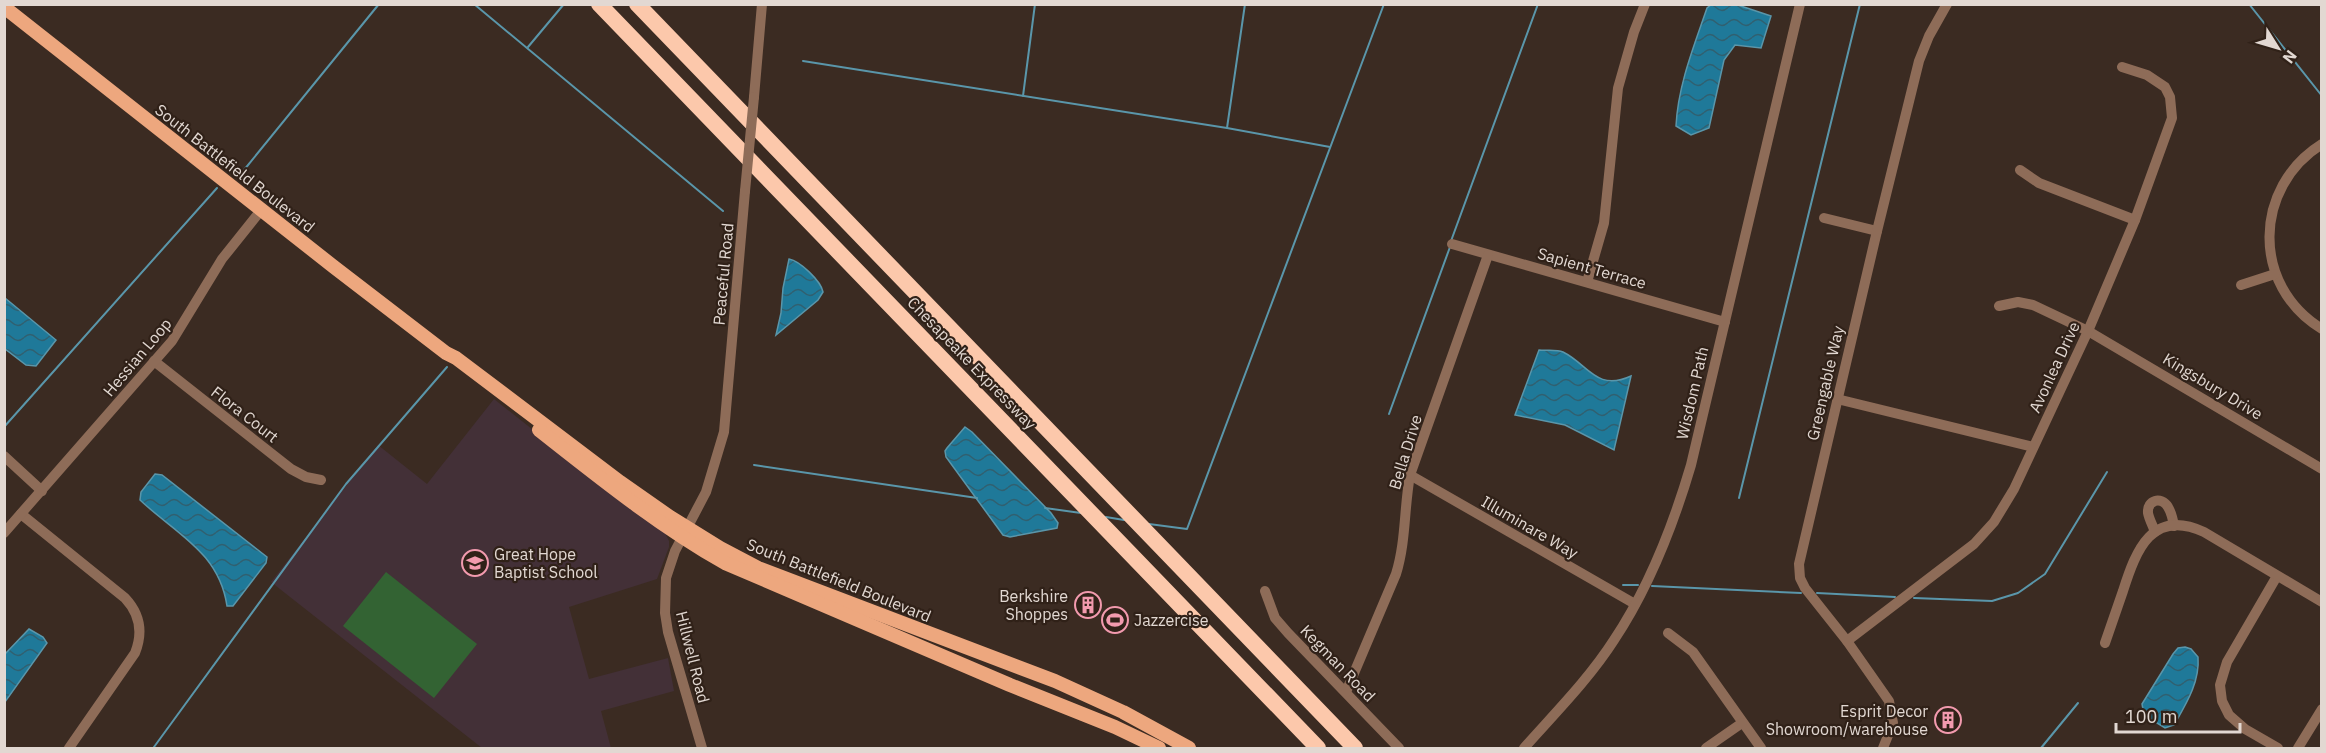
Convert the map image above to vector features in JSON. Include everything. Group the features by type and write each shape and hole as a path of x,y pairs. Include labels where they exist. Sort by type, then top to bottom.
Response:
{"highway":[{"name":"Chesapeake Expressway","path":"599,4 1318,748"},
{"name":"Chesapeake Expressway","path":"637,4 1355,748"}],"main road":[{"name":"South Battlefield Boulevard","path":"4,7 446,353 453,363 606,484 725,562 1159,748"},
{"name":"South Battlefield Boulevard","path":"685,534 758,568 1077,690 1189,748"}],"street":[{"name":"Peaceful Road","path":"685,534 706,492 724,432 762,4"},
{"path":"1587,282 1604,223 1618,88 1634,32 1645,4"},
{"name":"Wisdom Path","path":"1524,748 1594,668 1614,639 1635,604 1668,537 1680,502 1725,322 1800,4"},
{"name":"Greengable Way","path":"1883,748 1893,723 1889,701 1847,641 1805,588 1799,572 1876,231 1919,61 1929,36 1947,4"},
{"name":"Avonlea Drive","path":"1847,641 1974,544 2003,509 2088,331 2135,220 2172,118 2173,107 2170,97 2157,80 2122,67"},
{"path":"2322,144 2299,162 2275,200 2270,219 2270,249 2279,284 2298,309 2322,329"},
{"path":"2020,170 2039,183 2135,220"},
{"name":"Hessian Loop","path":"4,533 184,324 222,259 262,209"},
{"path":"1824,218 1876,231"},
{"name":"Sapient Terrace","path":"1452,244 1725,322"},
{"name":"Bella Drive","path":"1346,692 1402,556 1410,475 1488,255"},
{"path":"2241,285 2276,274"},
{"name":"Kingsbury Drive","path":"1999,306 2018,302 2033,305 2088,331 2322,469"},
{"name":"Flora Court","path":"154,361 291,469 306,477 321,480"},
{"path":"1837,399 2032,447"},
{"path":"4,456 42,491"},
{"name":"Illuminare Way","path":"1410,475 1635,604"},
{"path":"2155,532 2148,512 2151,504 2156,500 2168,506 2175,526"},
{"path":"21,514 125,598 140,624 138,645 130,661 69,748"},
{"path":"2105,643 2135,554 2155,532 2175,526 2187,526 2204,532 2322,602"},
{"name":"Hillwell Road","path":"685,534 675,550 666,578 665,613 668,632 702,748"},
{"path":"2277,576 2227,662 2220,686 2222,701 2229,716 2278,748"},
{"name":"Kegman Road","path":"1265,591 1275,618 1399,748"},
{"path":"1668,633 1693,652 1761,748"},
{"path":"2298,748 2322,709"},
{"path":"1706,748 1742,723"}],"shaded area":[{"name":"Great Hope Baptist School","path":"494,399 635,511 664,531 669,541 669,547 657,579 569,607 589,679 668,658 674,691 601,711 611,748 482,748 271,582 378,445 427,484"}],"green space":[{"path":"386,572 477,644 434,698 343,626"}],"water":[{"path":"1712,4 1738,5 1771,16 1761,48 1735,45 1724,60 1709,128 1691,135 1676,126 1677,111 1692,51 1707,8"},
{"path":"789,259 799,263 809,272 823,292 818,300 776,335 781,313"},
{"path":"5,298 56,340 36,366 26,365 5,349"},
{"path":"1539,350 1563,352 1601,379 1619,380 1631,376 1614,450 1565,425 1515,415"},
{"path":"965,427 1051,513 1058,523 1057,528 1010,537 1003,535 946,457 945,451"},
{"path":"155,474 162,475 267,557 266,563 233,606 227,606 215,571 205,558 181,534 140,500 141,492"},
{"path":"29,629 43,637 47,643 5,702 5,654"},
{"path":"2178,648 2191,649 2198,657 2197,675 2174,725 2165,728 2144,715 2142,704 2173,654"}],"waterway":[{"path":"230,172 239,173 244,170 379,4"},
{"path":"474,4 723,211"},
{"path":"528,47 564,4"},
{"path":"1023,96 1035,4"},
{"path":"1227,128 1245,4"},
{"path":"1149,524 1187,529 1384,4"},
{"path":"1451,241 1538,4"},
{"path":"1739,498 1860,4"},
{"path":"2249,4 2322,96"},
{"path":"803,61 1227,128 1330,147"},
{"path":"4,427 217,188"},
{"path":"1389,414 1450,247"},
{"path":"154,747 346,484 447,367"},
{"path":"754,465 977,498"},
{"path":"1914,598 1992,601 2018,593 2045,574 2107,472"},
{"path":"1045,508 1081,513"},
{"path":"1106,517 1124,520"},
{"path":"1623,585 1638,585"},
{"path":"1652,586 1801,593"},
{"path":"1817,593 1895,597"},
{"path":"2041,748 2078,703"}],"place":[{"name":"Great Hope Baptist School","path":"475,563"},
{"name":"Berkshire Shoppes","path":"1088,605"},
{"name":"Jazzercise","path":"1115,620"},
{"name":"Esprit Decor Showroom/warehouse","path":"1948,720"}]}
